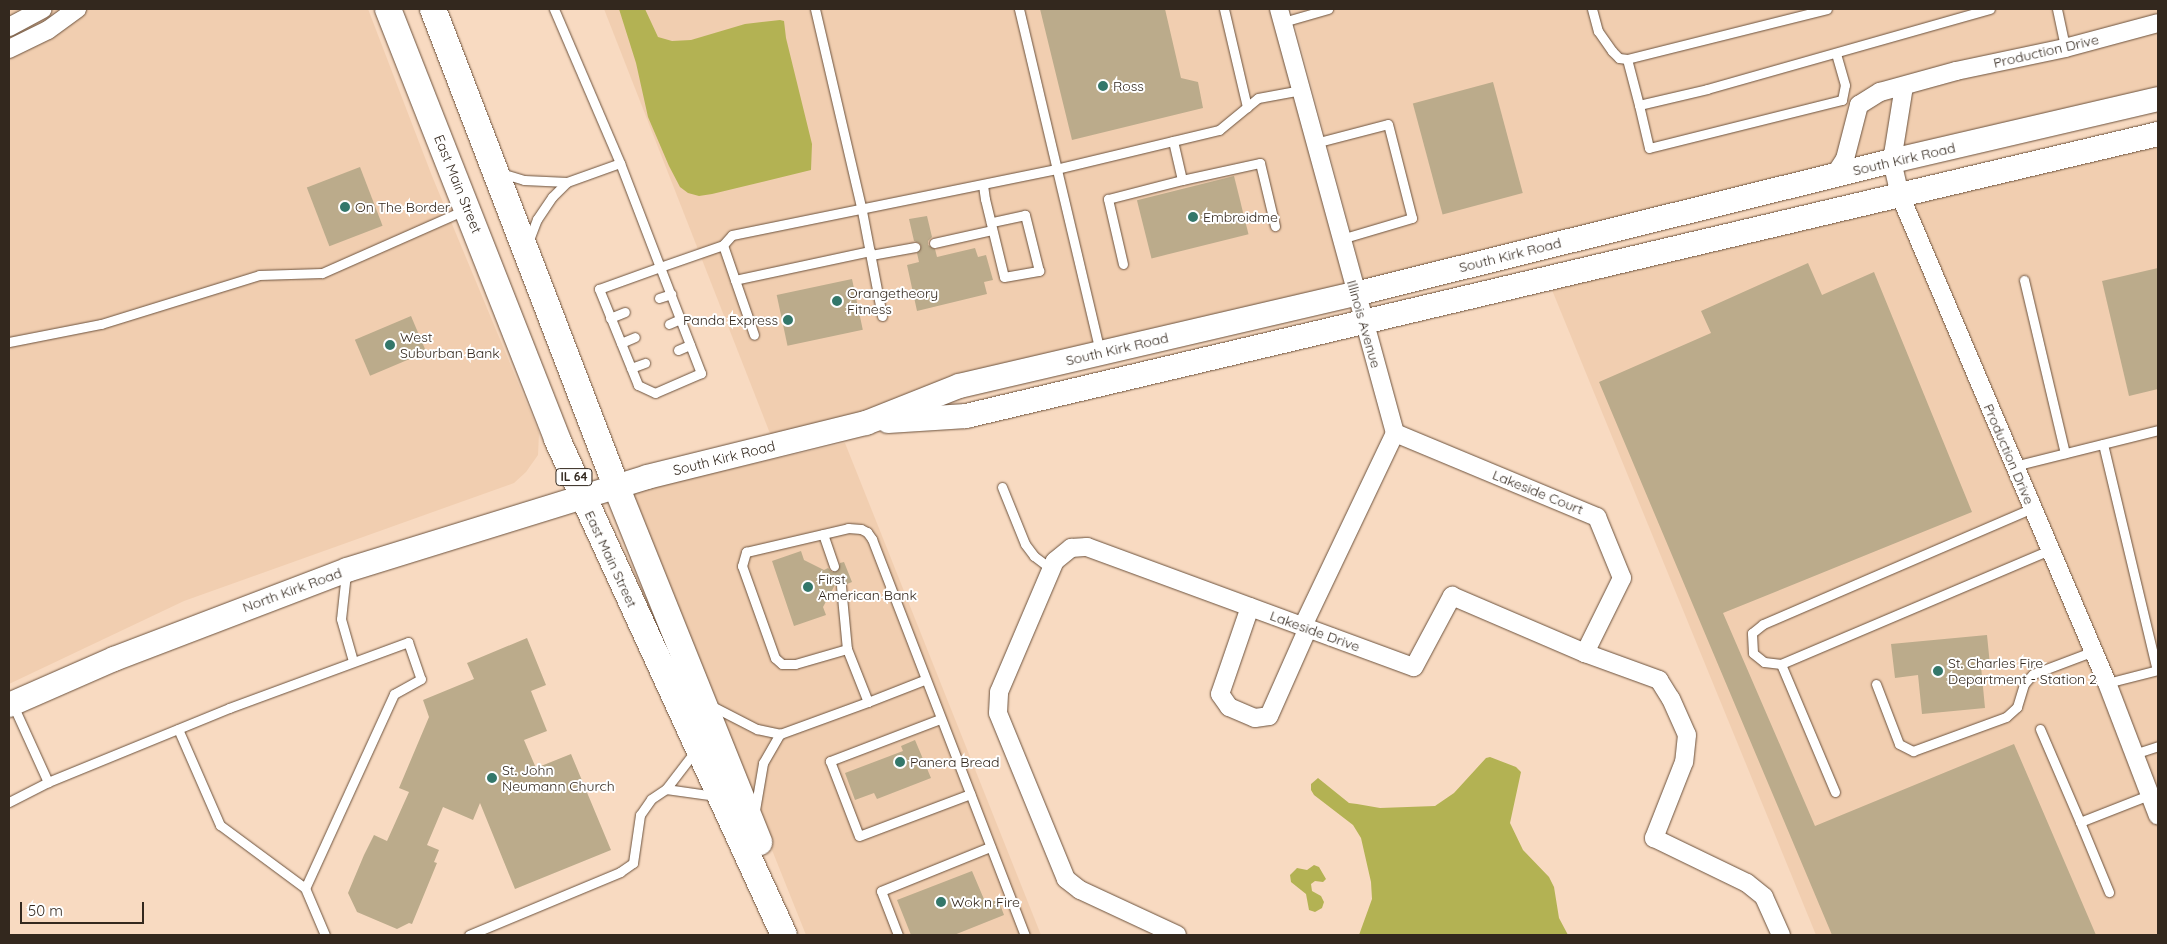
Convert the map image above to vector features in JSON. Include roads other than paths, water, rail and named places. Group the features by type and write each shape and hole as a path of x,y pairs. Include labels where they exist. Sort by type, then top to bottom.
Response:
{"main road":[{"name":"East Main Street","path":"388,9 582,497 697,748 786,935"},
{"name":"East Main Street","path":"432,9 616,486 752,825 786,935"},
{"name":"South Kirk Road","path":"582,497 616,486 866,423 959,386 1355,294 1892,161 2158,98"},
{"name":"South Kirk Road","path":"866,423 966,416 1363,324 2158,134"},
{"name":"North Kirk Road","path":"10,701 114,658 347,570 582,497"}],"street":[{"path":"9,27 43,9"},
{"path":"9,49 48,30 77,9"},
{"name":"Illinois Avenue","path":"1281,15 1363,324 1395,433"},
{"name":"Production Drive","path":"1834,176 1846,158 1859,106 1880,92 1956,71 2065,48 2158,23"},
{"name":"Production Drive","path":"1904,86 1892,161 1900,195 2094,651 2158,816"},
{"path":"1250,607 1220,694 1229,707 1255,718 1268,716 1305,627 1395,433"},
{"name":"Lakeside Court","path":"1395,433 1597,517 1622,578 1585,654"},
{"name":"Lakeside Drive","path":"1177,935 1080,890 1066,879 998,714 999,692 1055,561 1071,548 1087,547 1414,667 1452,596 1585,654 1659,680 1671,699 1688,735 1684,762 1654,838 1746,883 1764,897 1781,935"}],"lane":[{"path":"554,9 620,163 660,267 671,294 701,373 655,393 638,386 599,289 660,267 723,245 732,235 1056,169 1219,130 1258,98 1301,90"},
{"path":"815,9 862,210 882,316"},
{"path":"1018,9 1100,353"},
{"path":"1224,9 1247,107"},
{"path":"1281,15 1328,9"},
{"path":"1592,9 1598,31 1612,51 1620,58 1627,59 1827,9"},
{"path":"1639,105 1707,89 1990,9"},
{"path":"2058,9 2065,48"},
{"path":"1627,59 1649,148 1842,100 1845,85 1836,53"},
{"path":"1315,143 1388,124 1412,218 1341,239"},
{"path":"1173,141 1182,180"},
{"path":"495,171 524,180 567,182 620,163"},
{"path":"1123,264 1108,199 1182,180 1260,163 1274,226"},
{"path":"525,249 537,219 552,197 567,182"},
{"path":"934,243 992,226 1025,215 1038,271 1004,277 992,226 983,184"},
{"path":"9,342 101,324 259,275 322,273 468,209"},
{"path":"723,245 754,335"},
{"path":"735,280 915,246"},
{"path":"2024,280 2065,453"},
{"path":"659,298 671,294"},
{"path":"610,318 625,312"},
{"path":"669,324 680,319"},
{"path":"621,343 635,337"},
{"path":"678,350 690,345"},
{"path":"631,368 645,363"},
{"path":"2014,466 2158,430"},
{"path":"2103,444 2157,670 2107,683"},
{"path":"1002,487 1025,544 1034,556 1052,569"},
{"path":"2032,508 1763,624 1752,633 1753,653 1764,662 1781,664 2050,550"},
{"path":"847,649 795,664 782,664 775,658 742,566 746,552 848,528 862,529 867,532 872,539 924,680 1025,935"},
{"path":"823,534 834,566"},
{"path":"347,570 341,619 354,661"},
{"path":"841,586 847,649 868,702"},
{"path":"9,802 48,782 178,729 408,642 421,679 394,694 305,888"},
{"path":"1876,684 1899,744 1913,751 2006,717 2017,707 2024,684 2033,674 2094,651"},
{"path":"1781,664 1835,792"},
{"path":"701,700 742,723 757,729 780,734 924,680"},
{"path":"10,701 48,782"},
{"path":"940,719 830,761 859,836 970,794"},
{"path":"178,729 220,825 305,888 325,935"},
{"path":"2040,729 2109,892"},
{"path":"752,825 763,763 780,734"},
{"path":"2134,754 2158,746"},
{"path":"469,935 620,872 633,863 640,815 651,799 666,789 697,748"},
{"path":"666,789 720,796"},
{"path":"2080,822 2149,795"},
{"path":"898,935 880,891 990,846"}],"place":[{"name":"Ross","path":"1103,86"},
{"name":"On The Border","path":"345,207"},
{"name":"Embroidme","path":"1193,217"},
{"name":"Orangetheory Fitness","path":"837,301"},
{"name":"Panda Express","path":"788,320"},
{"name":"West Suburban Bank","path":"390,345"},
{"name":"First American Bank","path":"808,587"},
{"name":"St. Charles Fire Department - Station 2","path":"1938,671"},
{"name":"Panera Bread","path":"900,762"},
{"name":"St. John Neumann Church","path":"492,778"},
{"name":"Wok n Fire","path":"941,902"}]}
